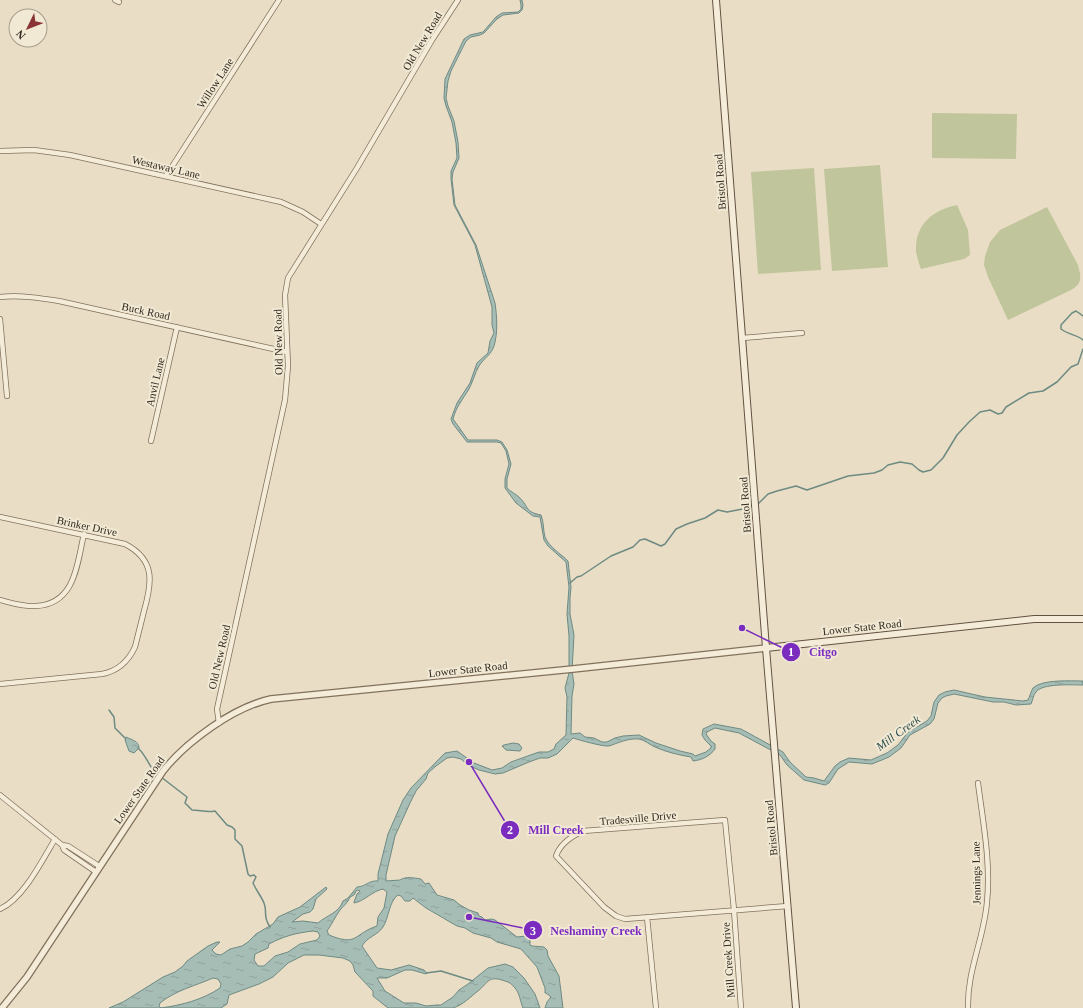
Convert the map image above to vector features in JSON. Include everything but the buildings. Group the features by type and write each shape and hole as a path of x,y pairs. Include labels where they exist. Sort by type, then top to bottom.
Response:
{"main road":[{"name":"Bristol Road","path":"716,0 766,648 796,1008"},
{"name":"Lower State Road","path":"766,648 1034,619 1083,619"}],"street":[{"name":"Willow Lane","path":"166,176 279,0"},
{"name":"Old New Road","path":"219,723 217,709 285,400 287,380 286,284 294,267 353,174 432,40 458,0"},
{"name":"Westaway Lane","path":"0,151 19,150 50,152 281,202 303,212 321,224"},
{"name":"Buck Road","path":"0,297 36,297 59,301 287,352"},
{"path":"0,319 7,396"},
{"name":"Anvil Lane","path":"150,441 177,327"},
{"path":"742,338 802,333"},
{"name":"Brinker Drive","path":"0,517 125,544 135,550 146,564 149,572 150,587 135,647 131,655 122,666 106,673 0,684"},
{"path":"0,600 36,606 47,604 60,598 73,582 84,534"},
{"name":"Lower State Road","path":"2,1008 27,977 163,771 185,748 219,723 242,709 272,699 566,670 766,648"},
{"name":"Jennings Lane","path":"968,1008 969,983 985,918 988,896 986,842 978,783"},
{"path":"0,796 62,845 68,846 98,869"},
{"name":"Tradesville Drive","path":"734,910 725,820 583,831 575,834 557,851 556,856 604,907 616,916 625,919 788,906"},
{"path":"0,909 10,903 18,895 55,839"},
{"name":"Mill Creek Drive","path":"734,910 741,1008"},
{"path":"647,917 656,1008"}],"green space":[{"path":"932,113 1017,114 1016,159 932,158"},
{"path":"880,165 888,267 832,271 824,169"},
{"path":"814,168 821,270 758,274 751,172"},
{"path":"957,205 968,230 970,255 964,259 921,269 916,251 916,241 922,226 940,210"},
{"path":"1047,207 1078,265 1080,279 1078,285 1071,290 1008,320 988,277 984,265 985,256 990,242 1000,230"}],"water":[{"path":"520,0 522,0 522,10 519,13 503,15 497,19 484,33 471,37 466,41 451,71 448,81 446,98 454,121 459,158 453,172 452,179 455,205 476,245 495,303 497,324 493,349 476,371 469,389 458,407 453,419 468,440 497,440 502,442 507,450 511,464 507,479 507,488 523,501 530,511 541,515 544,534 547,541 568,561 571,587 570,614 574,635 572,671 574,684 572,696 571,734 580,733 585,737 594,738 602,742 607,742 623,736 639,735 656,743 693,754 695,756 706,752 711,748 702,735 703,729 714,724 741,729 783,752 790,762 806,777 824,781 835,766 840,762 849,758 871,760 887,753 898,745 908,732 927,721 931,716 934,702 939,695 945,692 954,690 985,697 1023,701 1028,700 1033,688 1043,683 1057,681 1083,681 1083,685 1058,685 1044,687 1035,693 1031,704 1016,705 954,694 946,696 938,703 934,719 930,724 910,735 901,748 889,757 872,764 849,762 838,769 829,783 825,785 804,780 787,765 780,755 739,733 715,728 706,734 715,744 715,749 706,757 693,761 691,757 664,750 639,739 627,740 606,746 573,738 557,754 548,758 540,758 503,773 495,774 479,770 468,765 461,759 453,757 447,758 428,773 426,779 416,791 410,803 395,836 386,881 407,878 421,879 425,884 429,883 437,895 454,900 469,910 478,913 479,916 485,920 495,920 517,937 526,936 530,939 530,945 532,946 544,947 547,950 548,956 559,976 563,1008 545,1008 551,997 545,993 545,988 537,967 521,949 497,942 491,938 473,933 465,928 457,926 426,908 413,898 410,901 405,901 398,895 391,905 383,927 362,946 377,968 391,970 409,965 424,970 427,973 405,970 387,978 377,978 385,991 404,1003 416,1003 426,1006 441,1005 488,968 505,964 513,967 524,978 535,994 540,1008 523,1008 517,990 513,985 499,979 492,979 466,1001 453,1008 388,1008 373,996 373,991 355,972 350,961 343,958 304,955 288,963 273,977 229,995 227,1004 221,1008 161,1008 109,1008 123,1002 163,977 175,972 187,961 208,946 220,942 212,950 216,954 221,955 230,949 242,946 256,934 273,924 278,917 300,907 326,887 327,889 316,899 313,909 292,922 303,921 318,923 336,911 343,901 348,898 357,887 378,881 378,874 388,834 403,800 411,788 445,753 457,751 474,763 492,770 502,768 511,762 539,752 548,752 554,749 556,744 566,735 567,697 565,688 569,673 569,636 567,614 569,587 566,562 548,546 544,540 540,517 533,516 516,503 505,488 505,479 509,464 506,451 501,443 467,442 453,424 451,419 457,403 470,383 477,363 488,353 490,341 494,333 492,325 492,307 475,245 454,205 451,171 457,158 456,143 452,122 444,98 445,79 464,39 470,35 483,32 496,17 502,13 518,12 521,9","holes":["383,889 387,892 384,908 378,917 377,926 351,940 345,940 329,935 327,931 340,910 357,890 360,891 357,894 354,903","313,931 318,932 320,936 317,940 300,944 288,952 275,956 264,966 258,966 254,960 255,954 268,948 269,944 274,941 296,934","213,978 218,979 221,984 220,988 199,999 169,1007 161,1008 159,1006 160,1003 172,995"]},
{"path":"126,737 135,741 139,746 134,753 129,751 125,740"},
{"path":"513,743 519,744 522,748 520,751 506,750 502,746 504,745"}],"waterway":[{"path":"1083,316 1076,311 1072,313 1061,325 1061,329 1083,340"},
{"path":"756,506 768,494 777,491 796,486 807,490 848,476 874,473 882,470 888,465 900,462 912,464 923,472 931,470 943,458 957,435 980,412 990,410 998,414 1002,413 1006,407 1029,393 1043,391 1057,382 1071,367 1078,364 1083,349"},
{"path":"570,583 611,556 633,547 640,540 645,539 661,546 665,544 676,529 705,518 718,510 727,512 753,507"},
{"path":"109,710 114,717 115,728 125,738"},
{"path":"138,748 152,769 158,775"},
{"path":"161,777 187,797 185,803 192,810 209,812 215,811 227,825 235,830 235,839 242,846 248,874 256,877 253,883 264,903 266,909 266,920 270,927"},
{"path":"426,973 441,971 473,981"}],"place":[{"name":"Citgo","path":"742,628"},
{"name":"Mill Creek","path":"469,762"},
{"name":"Neshaminy Creek","path":"469,917"}]}
